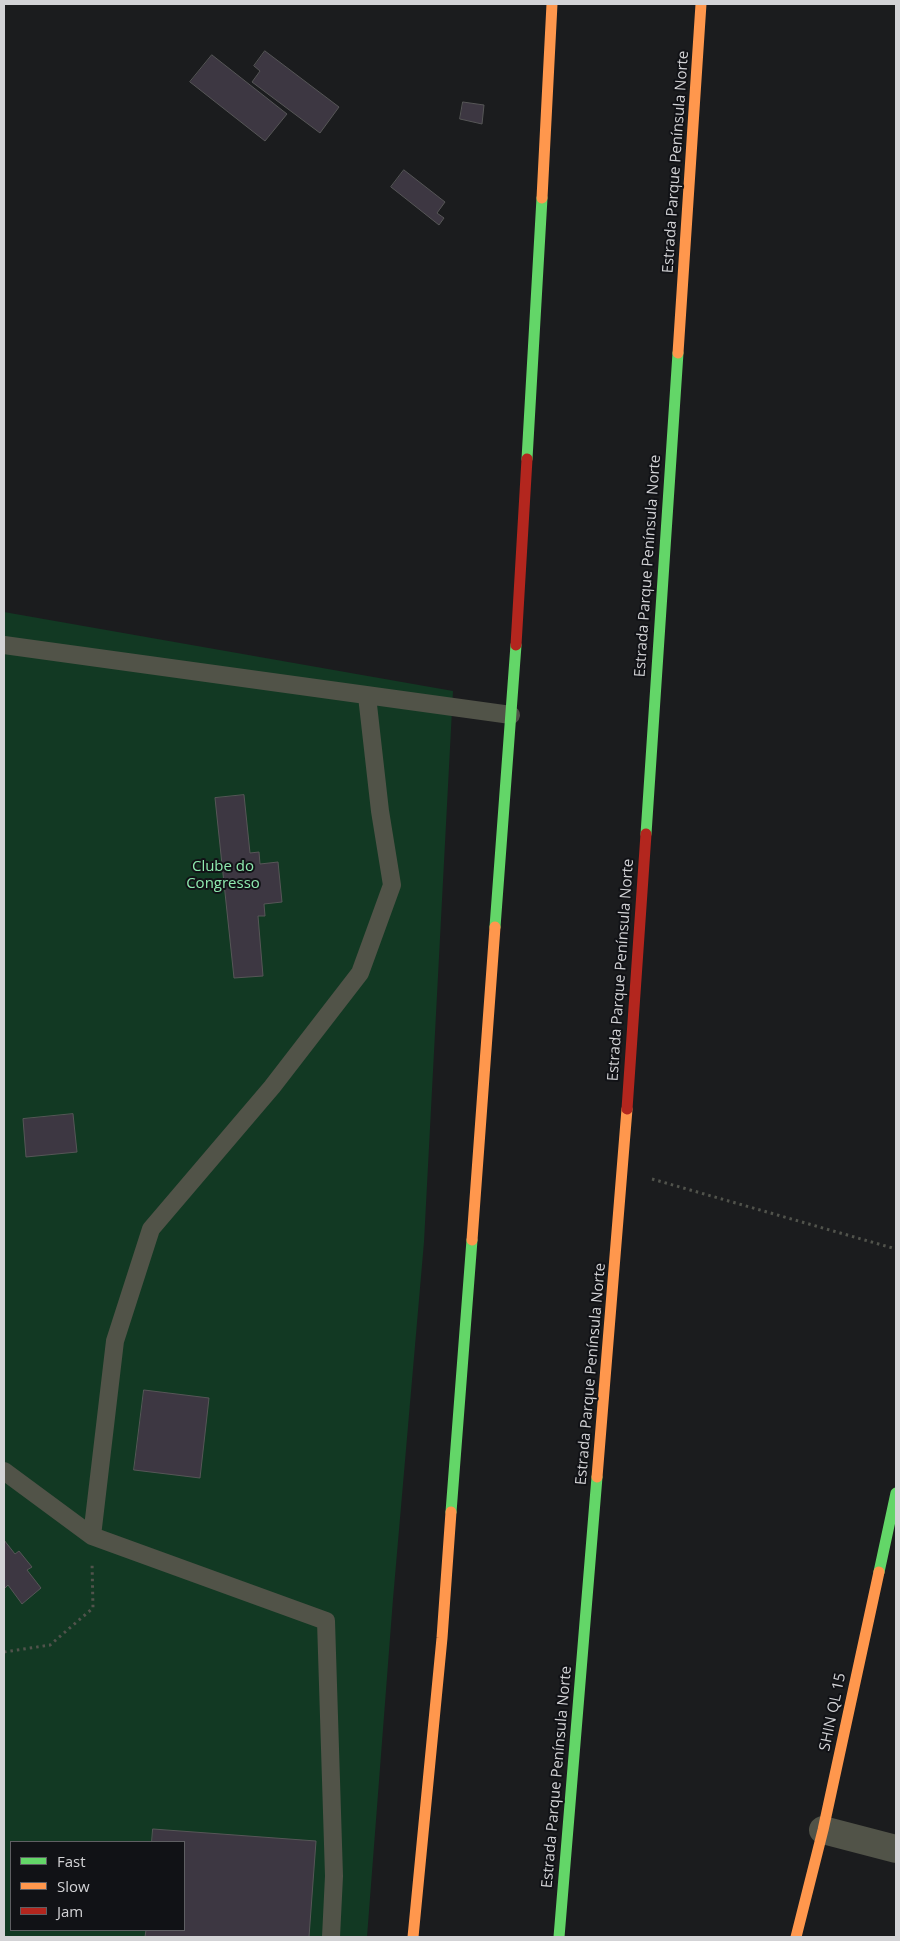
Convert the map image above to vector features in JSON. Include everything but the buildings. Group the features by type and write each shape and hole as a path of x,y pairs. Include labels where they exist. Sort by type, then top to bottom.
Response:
{"main road":[{"path":"413,1937 442,1638 522,568 552,4"},
{"name":"Estrada Parque Península Norte","path":"559,1937 623,1171 701,4"},
{"name":"SHIN QL 15","path":"796,1937 823,1830 896,1492"}],"street":[{"path":"823,1830 896,1848"}],"lane":[{"path":"4,645 511,715"},
{"path":"92,1536 115,1341 151,1229 272,1087 360,973 392,885 380,811 367,696"},
{"path":"4,1471 92,1536 326,1621 334,1876 331,1937"}],"path":[{"path":"623,1171 896,1249"},
{"path":"4,1652 50,1645 93,1608 92,1536"}],"green space":[{"name":"Clube do Congresso","path":"4,612 453,691 424,1242 393,1599 367,1937 4,1937"}],"traffic: fast":[{"path":"527,459 542,198"},
{"path":"646,834 678,353"},
{"path":"495,927 516,645"},
{"path":"451,1512 472,1240"},
{"path":"559,1937 597,1477"},
{"path":"879,1572 896,1493"}],"traffic: slow":[{"path":"542,198 552,4"},
{"path":"678,353 701,4"},
{"path":"472,1240 495,927"},
{"path":"597,1477 627,1109"},
{"path":"413,1937 442,1638 451,1512"},
{"path":"796,1937 823,1830 879,1572"}],"traffic: jam":[{"path":"516,645 527,459"},
{"path":"627,1109 646,834"}]}
